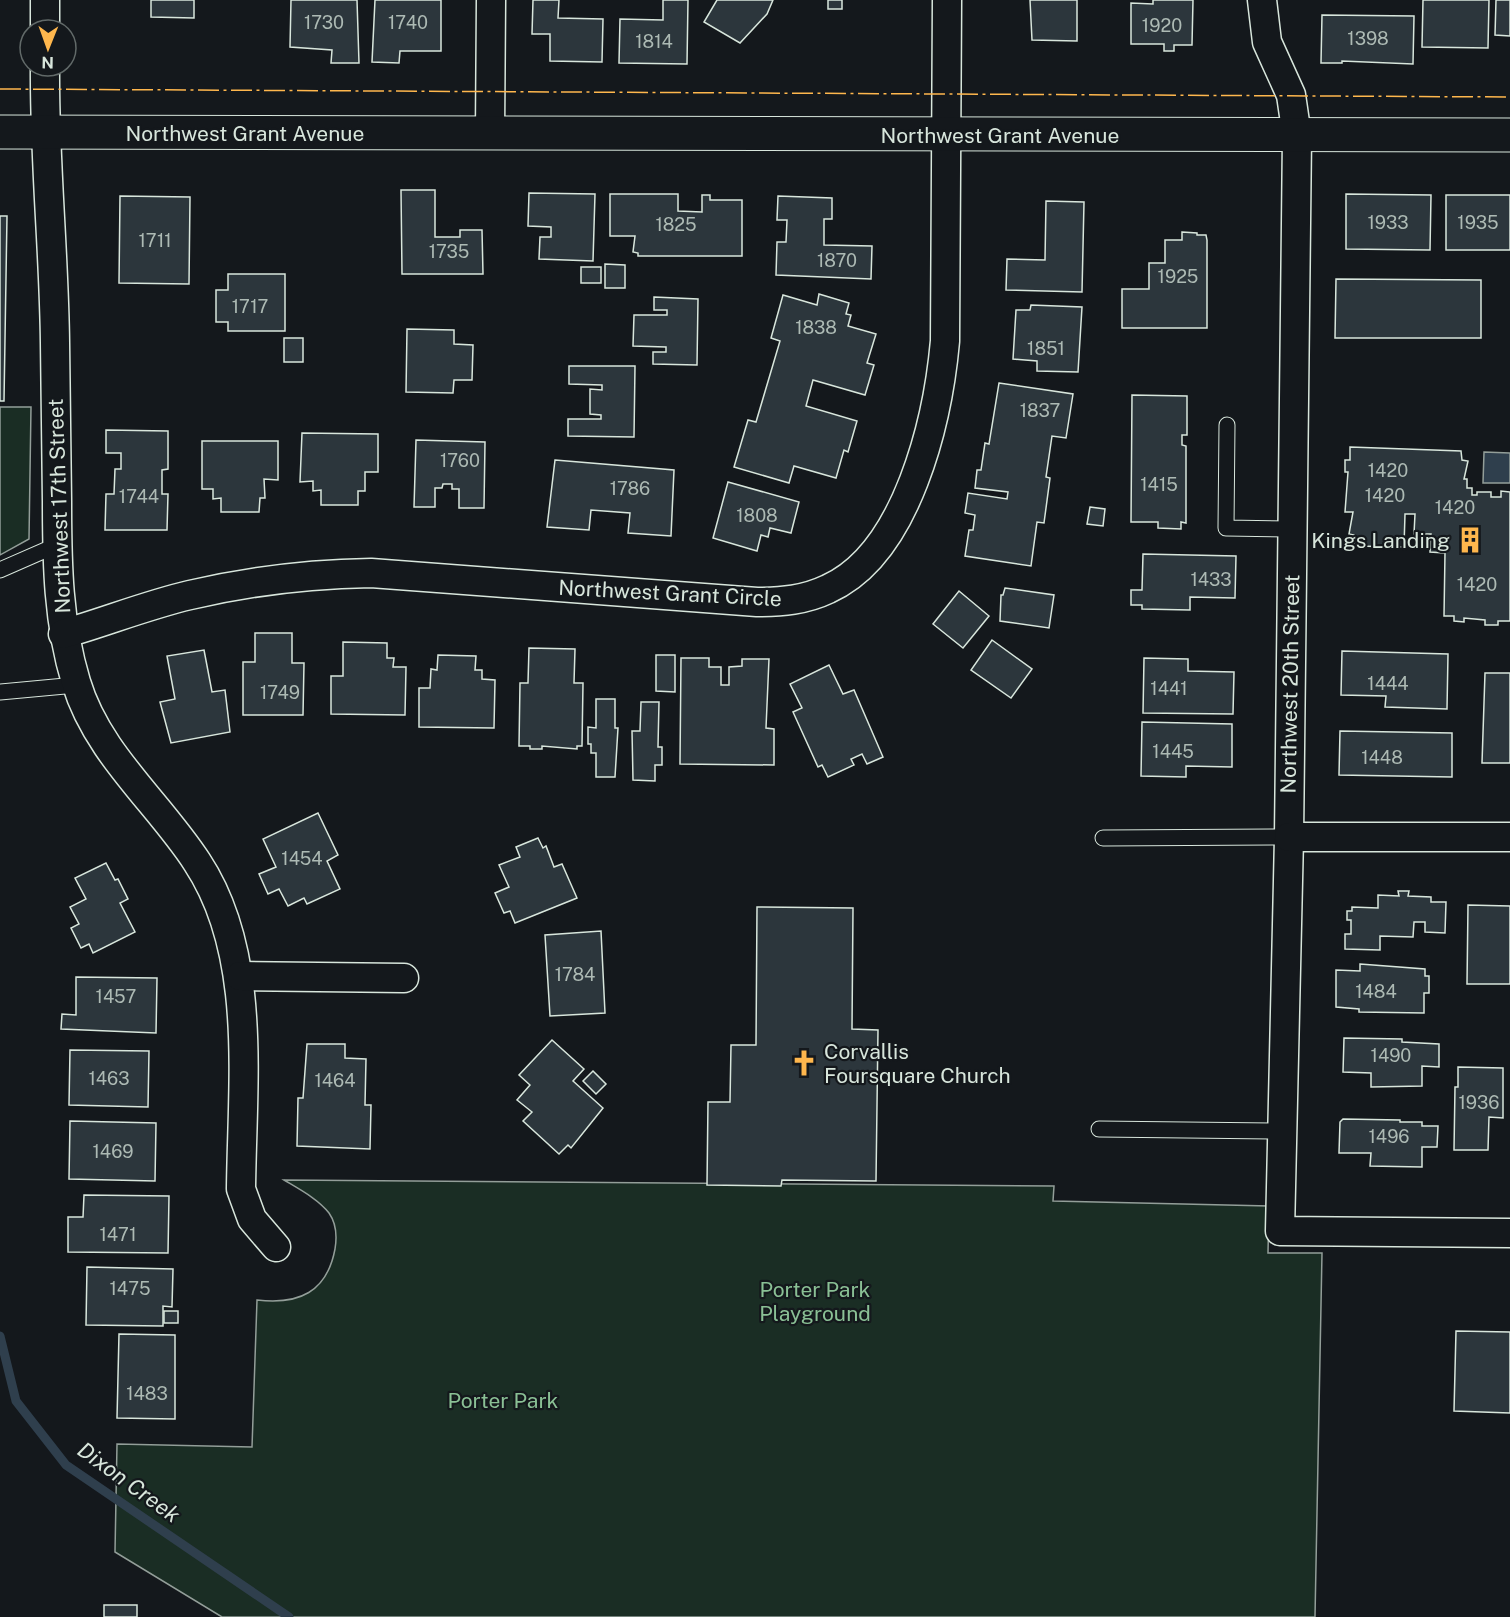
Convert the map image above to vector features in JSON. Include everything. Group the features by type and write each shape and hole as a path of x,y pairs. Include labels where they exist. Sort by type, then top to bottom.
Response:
{"main road":[{"name":"Northwest Grant Avenue","path":"0,132 1510,135"}],"street":[{"path":"45,0 45,18"},
{"path":"490,134 491,0"},
{"name":"Northwest Grant Circle","path":"63,634 188,596 264,580 320,574 371,573 757,602 783,602 807,597 831,588 853,573 882,542 903,506 927,446 941,383 945,341 947,0"},
{"name":"Northwest 20th Street","path":"1262,0 1267,42 1291,95 1297,136 1289,837 1280,1231 1510,1233"},
{"name":"Northwest 17th Street","path":"45,78 44,133 49,163 55,338 57,545 63,634 76,685 90,717 110,750 166,816 200,865 220,906 240,975 241,1189 252,1219 276,1247"},
{"path":"1289,837 1510,837"},
{"path":"240,975 404,978"}],"lane":[{"path":"1227,425 1226,528 1291,529"},
{"path":"0,570 57,545"},
{"path":"0,692 76,685"},
{"path":"1103,838 1289,837"},
{"path":"1099,1129 1281,1131"}],"green space":[{"path":"0,407 31,407 29,539 0,555"},
{"name":"Porter Park","path":"284,1180 1054,1186 1053,1201 1269,1206 1268,1253 1322,1253 1315,1617 222,1617 115,1552 117,1444 252,1447 257,1300 286,1300 309,1292 325,1276 336,1244 335,1226 325,1208"}],"water":[{"path":"1484,452 1510,453 1510,483 1483,483"}],"building":[{"path":"151,0 194,0 194,18 151,17"},
{"path":"291,0 357,0 359,63 331,63 332,50 290,47"},
{"path":"375,0 441,0 441,51 400,51 399,63 372,62"},
{"path":"533,0 559,0 558,18 603,19 602,62 550,61 550,34 532,34"},
{"path":"663,0 688,0 687,64 619,63 620,19 663,20"},
{"path":"717,0 773,0 767,14 740,43 704,22"},
{"path":"828,0 842,0 842,9 828,9"},
{"path":"1030,0 1077,0 1077,41 1032,40"},
{"path":"1153,0 1193,0 1192,45 1174,45 1174,51 1164,51 1164,44 1131,44 1131,3 1153,4"},
{"path":"1423,0 1489,0 1488,48 1422,47"},
{"path":"1496,0 1510,0 1510,36 1495,35"},
{"path":"1322,15 1414,16 1413,64 1342,61 1342,63 1321,63"},
{"path":"401,190 435,190 435,237 460,237 460,230 482,230 483,274 402,274"},
{"path":"529,193 595,194 593,261 539,259 540,237 551,237 551,227 528,226"},
{"path":"610,194 678,194 678,211 702,212 702,195 710,195 710,200 742,200 742,256 638,256 638,253 633,252 635,236 610,236"},
{"path":"1346,194 1431,195 1430,250 1346,249"},
{"path":"1446,195 1510,195 1510,250 1446,250"},
{"path":"120,196 190,197 189,284 119,283"},
{"path":"778,196 832,198 832,219 824,219 824,245 872,246 871,279 776,275 777,242 786,242 787,220 777,220"},
{"path":"1046,201 1084,202 1082,292 1006,290 1007,259 1045,260"},
{"path":"0,216 7,216 4,401 0,401"},
{"path":"1182,232 1206,235 1207,328 1122,328 1122,289 1149,289 1149,263 1165,263 1165,240 1182,240"},
{"path":"605,264 625,265 625,288 605,288"},
{"path":"581,267 601,267 601,283 581,283"},
{"path":"228,274 285,274 285,331 228,331 228,322 216,322 216,290 228,290"},
{"path":"1336,279 1481,280 1481,338 1335,338"},
{"path":"819,294 849,303 846,314 851,315 848,326 876,334 867,363 874,365 865,395 813,380 806,406 857,421 848,452 844,450 836,478 794,466 789,483 734,467 748,420 756,422 780,341 771,338 783,295 817,305"},
{"path":"654,297 698,299 697,365 653,364 653,352 666,352 666,347 633,346 634,315 667,315 667,310 654,310"},
{"path":"1031,305 1082,307 1078,372 1037,371 1037,361 1013,359 1016,310 1030,310"},
{"path":"407,329 454,330 454,344 473,345 472,380 454,380 453,393 406,392"},
{"path":"284,338 303,338 303,362 284,362"},
{"path":"569,366 635,366 634,437 568,436 568,419 601,419 601,415 590,414 590,389 602,390 602,385 569,384"},
{"path":"999,383 1073,394 1066,438 1052,436 1046,477 1050,478 1044,523 1037,522 1031,566 965,556 969,530 973,530 975,515 965,513 968,493 1007,499 1008,492 975,488 977,470 981,470 985,443 989,444"},
{"path":"1132,395 1187,396 1187,435 1182,435 1182,445 1186,446 1186,523 1181,522 1181,529 1158,528 1158,522 1131,522"},
{"path":"106,430 168,431 168,469 162,470 162,494 168,494 167,530 105,530 106,494 114,494 115,469 121,469 121,453 106,453"},
{"path":"302,433 378,434 378,472 365,472 365,491 358,491 358,505 321,505 321,490 313,491 313,481 300,482"},
{"path":"416,440 485,442 484,508 459,508 459,489 452,489 452,484 443,484 442,488 435,488 435,507 414,507"},
{"path":"202,441 278,441 278,480 264,479 265,498 260,498 259,512 221,512 221,498 213,499 213,489 202,489"},
{"name":"Kings Landing","path":"1350,447 1461,451 1462,460 1468,461 1464,479 1467,479 1467,488 1472,488 1472,495 1477,495 1477,492 1491,492 1491,497 1501,497 1501,491 1510,492 1510,621 1498,621 1498,625 1485,625 1485,620 1464,618 1464,622 1454,621 1454,616 1444,616 1445,553 1430,552 1431,534 1414,534 1415,514 1405,514 1404,547 1354,546 1354,535 1349,534 1353,512 1345,512 1348,472 1345,472 1345,460 1350,460"},
{"path":"555,460 674,470 671,536 628,533 630,513 591,510 589,530 547,527"},
{"path":"728,482 799,502 791,533 770,528 768,537 761,535 757,551 713,538"},
{"path":"1090,507 1105,509 1103,526 1087,524"},
{"path":"1143,554 1236,556 1235,598 1190,597 1190,610 1142,609 1142,605 1131,605 1131,590 1142,590"},
{"path":"1005,588 1054,595 1049,628 1000,621 1001,595"},
{"path":"959,591 989,616 963,648 933,624"},
{"path":"255,633 292,633 292,663 304,663 303,715 243,715 243,662 255,662"},
{"path":"992,640 1032,669 1011,698 971,670"},
{"path":"343,642 387,643 387,658 394,658 393,667 406,667 405,715 331,714 331,676 343,676"},
{"path":"529,648 575,649 574,683 583,683 582,746 577,746 577,749 542,746 542,749 530,749 530,746 519,746 520,683 528,683"},
{"path":"204,650 212,692 225,690 230,732 171,743 160,702 175,699 167,656"},
{"path":"1342,651 1448,654 1447,709 1385,707 1386,696 1341,695"},
{"path":"438,655 476,656 475,670 482,670 482,679 495,680 494,728 419,727 419,688 430,688 431,669 437,670"},
{"path":"656,655 675,655 675,692 656,691"},
{"path":"681,658 709,658 709,667 721,667 721,685 729,685 729,667 742,666 742,659 769,659 766,728 774,729 774,765 680,764"},
{"path":"1144,658 1188,659 1188,671 1234,672 1233,714 1143,713"},
{"path":"829,665 843,694 854,690 883,757 867,764 862,754 851,759 854,765 828,777 822,765 818,767 793,712 802,708 790,684"},
{"path":"1485,673 1510,673 1510,763 1482,763"},
{"path":"596,699 615,699 615,728 618,728 615,777 596,777 596,753 591,753 591,744 588,744 588,727 596,728"},
{"path":"641,702 659,702 658,747 662,747 662,765 655,765 655,781 633,780 632,731 640,731"},
{"path":"1142,722 1232,724 1232,767 1186,766 1186,777 1141,776"},
{"path":"1340,731 1452,733 1452,777 1339,775"},
{"path":"318,813 338,855 327,861 340,889 307,904 304,898 288,906 279,889 268,894 259,874 276,867 263,839"},
{"path":"538,838 543,848 546,846 554,867 562,864 577,898 515,923 510,911 504,913 495,893 509,887 499,865 520,857 516,847"},
{"path":"106,863 115,880 118,879 128,899 120,903 135,932 93,953 89,944 81,948 71,928 79,924 70,907 86,899 75,878"},
{"path":"1398,891 1409,891 1408,896 1431,897 1431,902 1446,902 1445,933 1425,932 1425,922 1414,922 1413,937 1380,936 1380,950 1345,949 1345,934 1351,934 1351,920 1347,920 1347,911 1352,911 1352,907 1378,908 1378,895 1399,896"},
{"path":"1468,905 1510,906 1510,984 1467,984"},
{"name":"Corvallis Foursquare Church","path":"757,907 853,908 852,1029 878,1030 876,1181 782,1180 781,1186 707,1185 708,1102 730,1102 731,1045 756,1045"},
{"path":"601,931 605,1013 550,1016 545,935"},
{"path":"1360,964 1425,969 1425,976 1429,976 1429,993 1424,993 1424,1013 1359,1012 1359,1009 1336,1007 1336,970 1360,971"},
{"path":"76,977 157,978 156,1033 61,1029 62,1014 76,1015"},
{"path":"1344,1038 1402,1039 1402,1042 1439,1044 1439,1067 1422,1066 1422,1086 1371,1087 1371,1073 1343,1072"},
{"path":"552,1040 584,1069 573,1081 603,1108 571,1148 568,1145 559,1154 523,1121 532,1112 517,1100 530,1085 519,1075"},
{"path":"307,1044 345,1044 345,1058 366,1059 365,1105 371,1105 370,1149 297,1146 298,1098 303,1098"},
{"path":"70,1050 149,1051 148,1107 69,1105"},
{"path":"1458,1067 1503,1068 1503,1118 1489,1117 1488,1150 1454,1150 1455,1087 1458,1087"},
{"path":"593,1071 606,1084 596,1094 583,1081"},
{"path":"1343,1119 1400,1120 1400,1122 1422,1122 1422,1126 1438,1126 1437,1147 1422,1147 1422,1167 1370,1166 1371,1153 1339,1153 1340,1122"},
{"path":"70,1121 156,1123 155,1181 69,1179"},
{"path":"84,1195 169,1196 168,1253 68,1252 68,1217 83,1217"},
{"path":"87,1267 173,1269 172,1307 163,1306 163,1326 86,1325"},
{"path":"164,1311 178,1311 178,1323 164,1323"},
{"path":"1456,1331 1510,1332 1510,1413 1454,1411"},
{"path":"119,1334 175,1335 175,1419 117,1418"},
{"path":"104,1605 137,1605 137,1617 104,1617"}],"waterway":[{"name":"Dixon Creek","path":"0,1336 16,1401 66,1465 289,1617"}],"power":[{"path":"0,89 1510,97"}],"place":[{"name":"Kings Landing","path":"1470,540"},
{"name":"Corvallis Foursquare Church","path":"804,1063"}],"park label":[{"name":"Porter Park Playground","path":"815,1301"}]}
